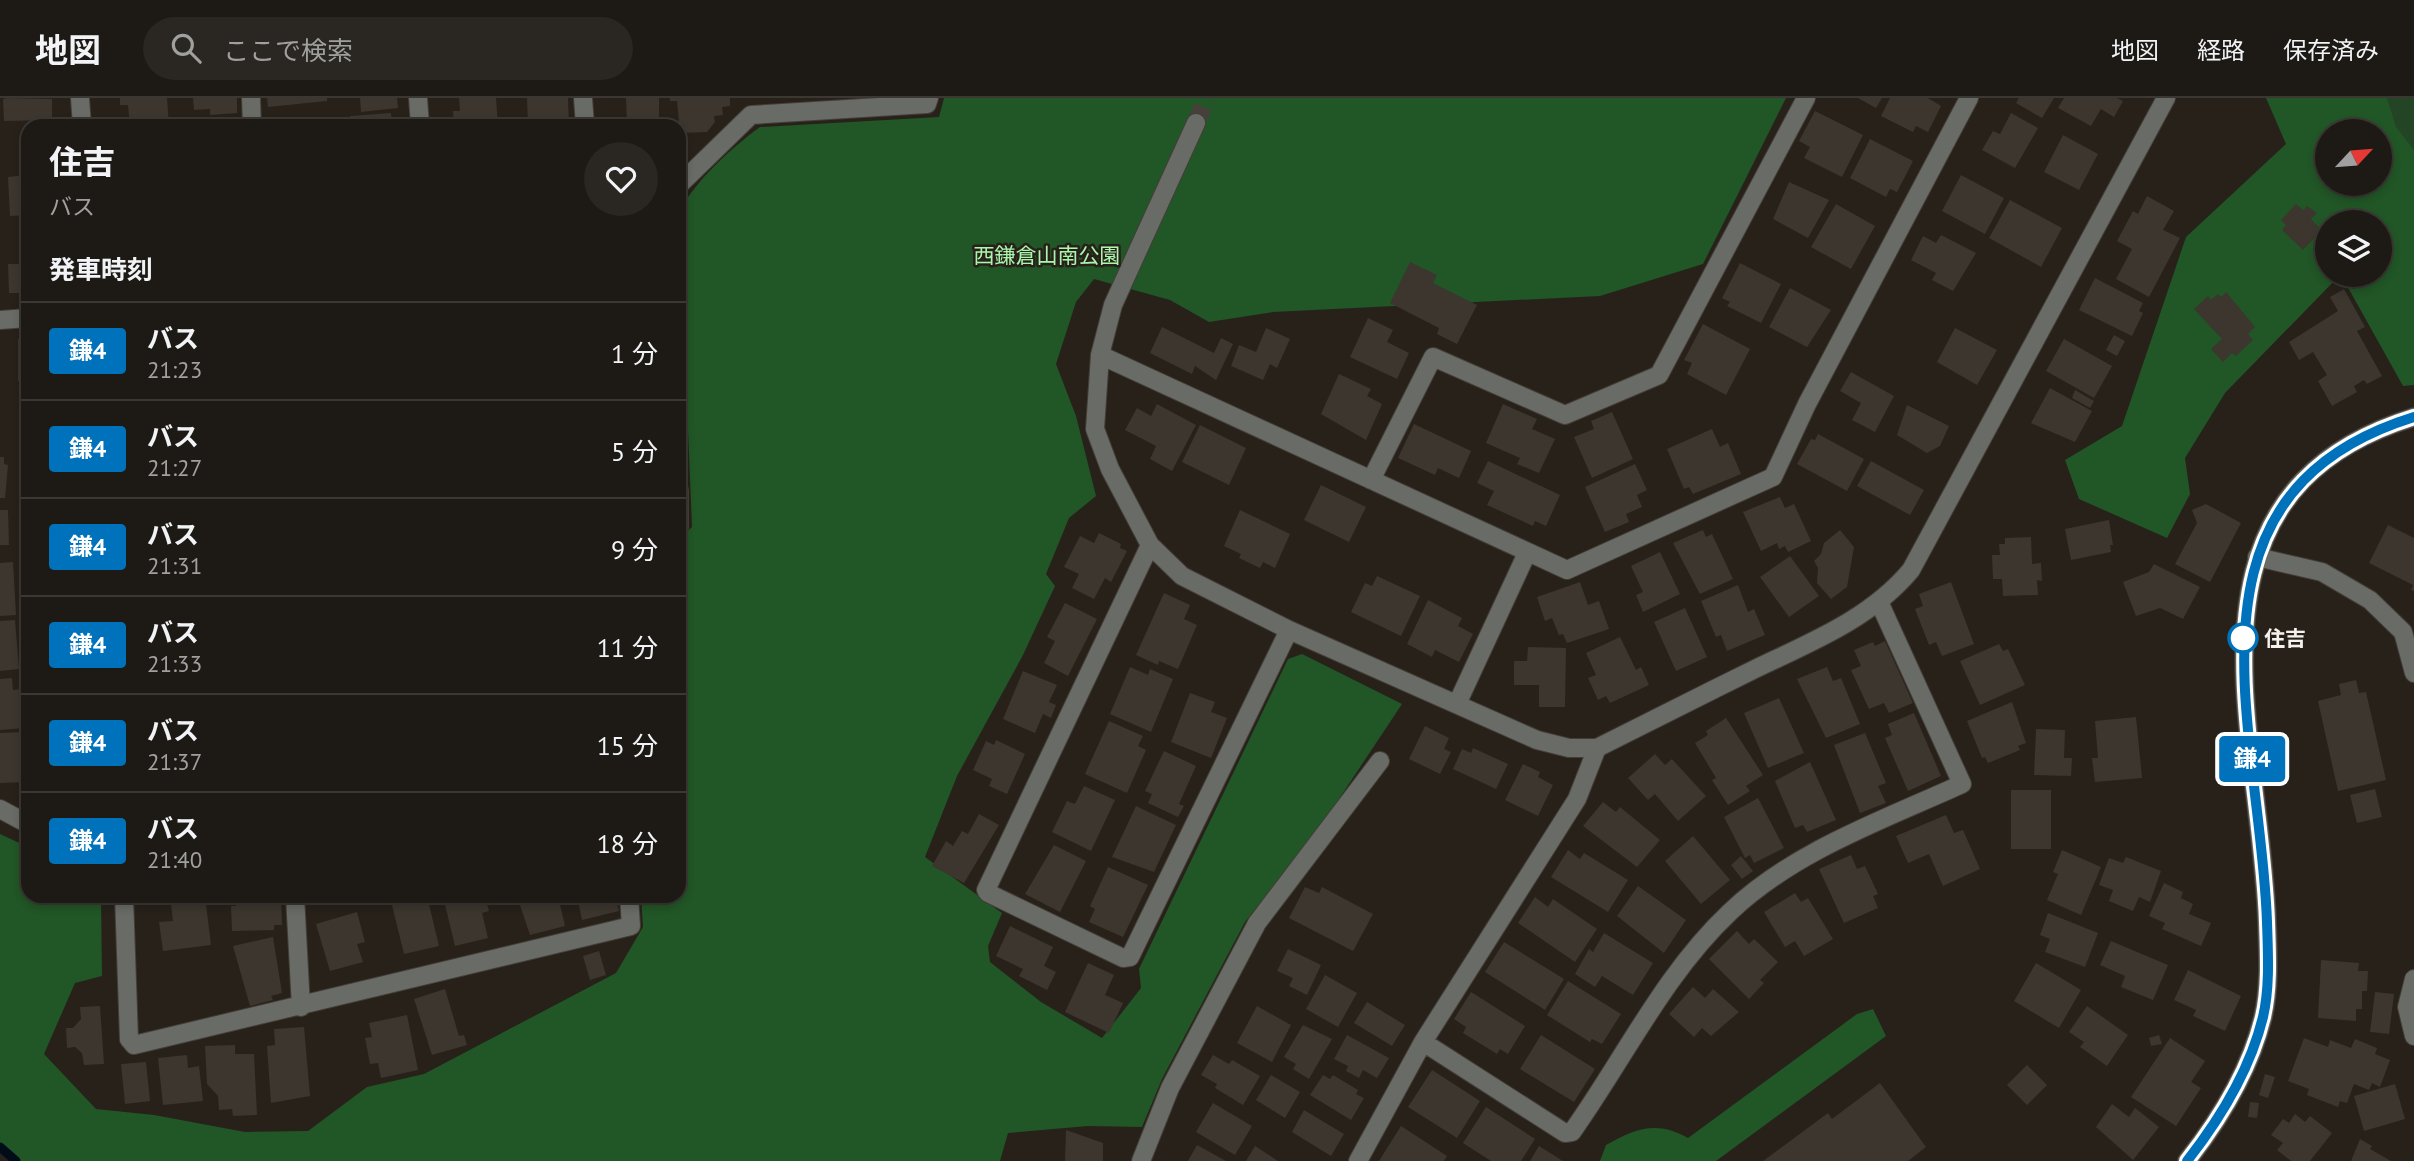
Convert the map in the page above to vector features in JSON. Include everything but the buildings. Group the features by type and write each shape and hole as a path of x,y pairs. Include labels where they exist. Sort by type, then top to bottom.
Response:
{"street":[{"path":"80,98 82,119"},
{"path":"251,98 252,119"},
{"path":"418,98 420,119"},
{"path":"583,98 584,119"},
{"path":"686,178 751,106 927,104 929,98"},
{"path":"1371,480 1433,356 1564,415 1659,375 1806,98"},
{"path":"1100,355 1567,570 1773,477 1807,404 1969,98"},
{"path":"1196,123 1113,304 1100,355 1095,429 1110,469 1150,545 1182,576 1289,630 1537,740 1569,748 1597,748 1829,633 1880,604 1911,570 2166,98"},
{"path":"0,320 21,318"},
{"path":"2187,1161 2219,1120 2263,1017 2268,960 2266,903 2242,664 2243,622 2257,557 2275,520 2296,488 2332,454 2368,433 2414,417"},
{"path":"1150,545 986,890 988,893 1123,958 1130,957 1289,630"},
{"path":"1457,704 1527,553"},
{"path":"2257,557 2322,572 2370,600 2403,632 2414,673"},
{"path":"1423,1042 1565,1133 1572,1132 1607,1083 1658,1000 1692,953 1730,912 1773,877 1821,849 1962,783 1880,604"},
{"path":"1358,1161 1423,1042 1577,799 1597,748"},
{"path":"1141,1161 1170,1088 1257,923 1380,761"},
{"path":"0,809 21,820"},
{"path":"124,903 129,1039 134,1045 631,926 629,903"},
{"path":"295,903 301,1007"},
{"path":"2414,979 2407,1007 2414,1036"}],"green space":[{"name":"西鎌倉山南公園","path":"944,98 1786,98 1703,264 1600,296 1273,312 1209,322 1170,300 1094,279 1076,302 1056,364 1076,416 1096,496 1069,518 1046,574 1055,586 1023,655 957,776 925,857 1002,913 988,946 990,962 1041,1002 1102,1038 1141,988 1139,969 1288,659 1302,654 1402,704 1319,829 1245,922 1162,1079 1142,1127 1088,1126 1008,1133 1000,1161 13,1161 0,1145 0,834 21,844 21,903 101,903 102,976 75,983 44,1054 96,1109 154,1115 245,1132 308,1131 367,1087 424,1074 616,973 643,927 641,903 686,903 686,533 692,527 686,382 686,200 715,165 760,127 939,117"},
{"path":"2266,98 2387,98 2396,127 2414,150 2414,385 2403,386 2348,287 2392,287 2392,210 2315,210 2315,287 2328,287 2225,393 2185,458 2190,494 2167,538 2079,499 2065,460 2122,426 2186,237 2286,144"},
{"path":"2366,98 2414,98 2414,206 2392,156 2392,119 2375,119"},
{"path":"1873,1009 1886,1036 1716,1161 1600,1161 1606,1145 1636,1131 1666,1129 1688,1138 1857,1014"}],"waterway":[{"path":"0,1147 16,1161"}],"tunnel":[{"path":"1196,123 1207,98"}],"bus line":[{"name":"鎌4","path":"2187,1161 2219,1120 2263,1017 2268,960 2266,903 2242,664 2243,622 2257,557 2275,520 2296,488 2332,454 2368,433 2414,417"}],"place":[{"name":"住吉","path":"2243,638"}]}
